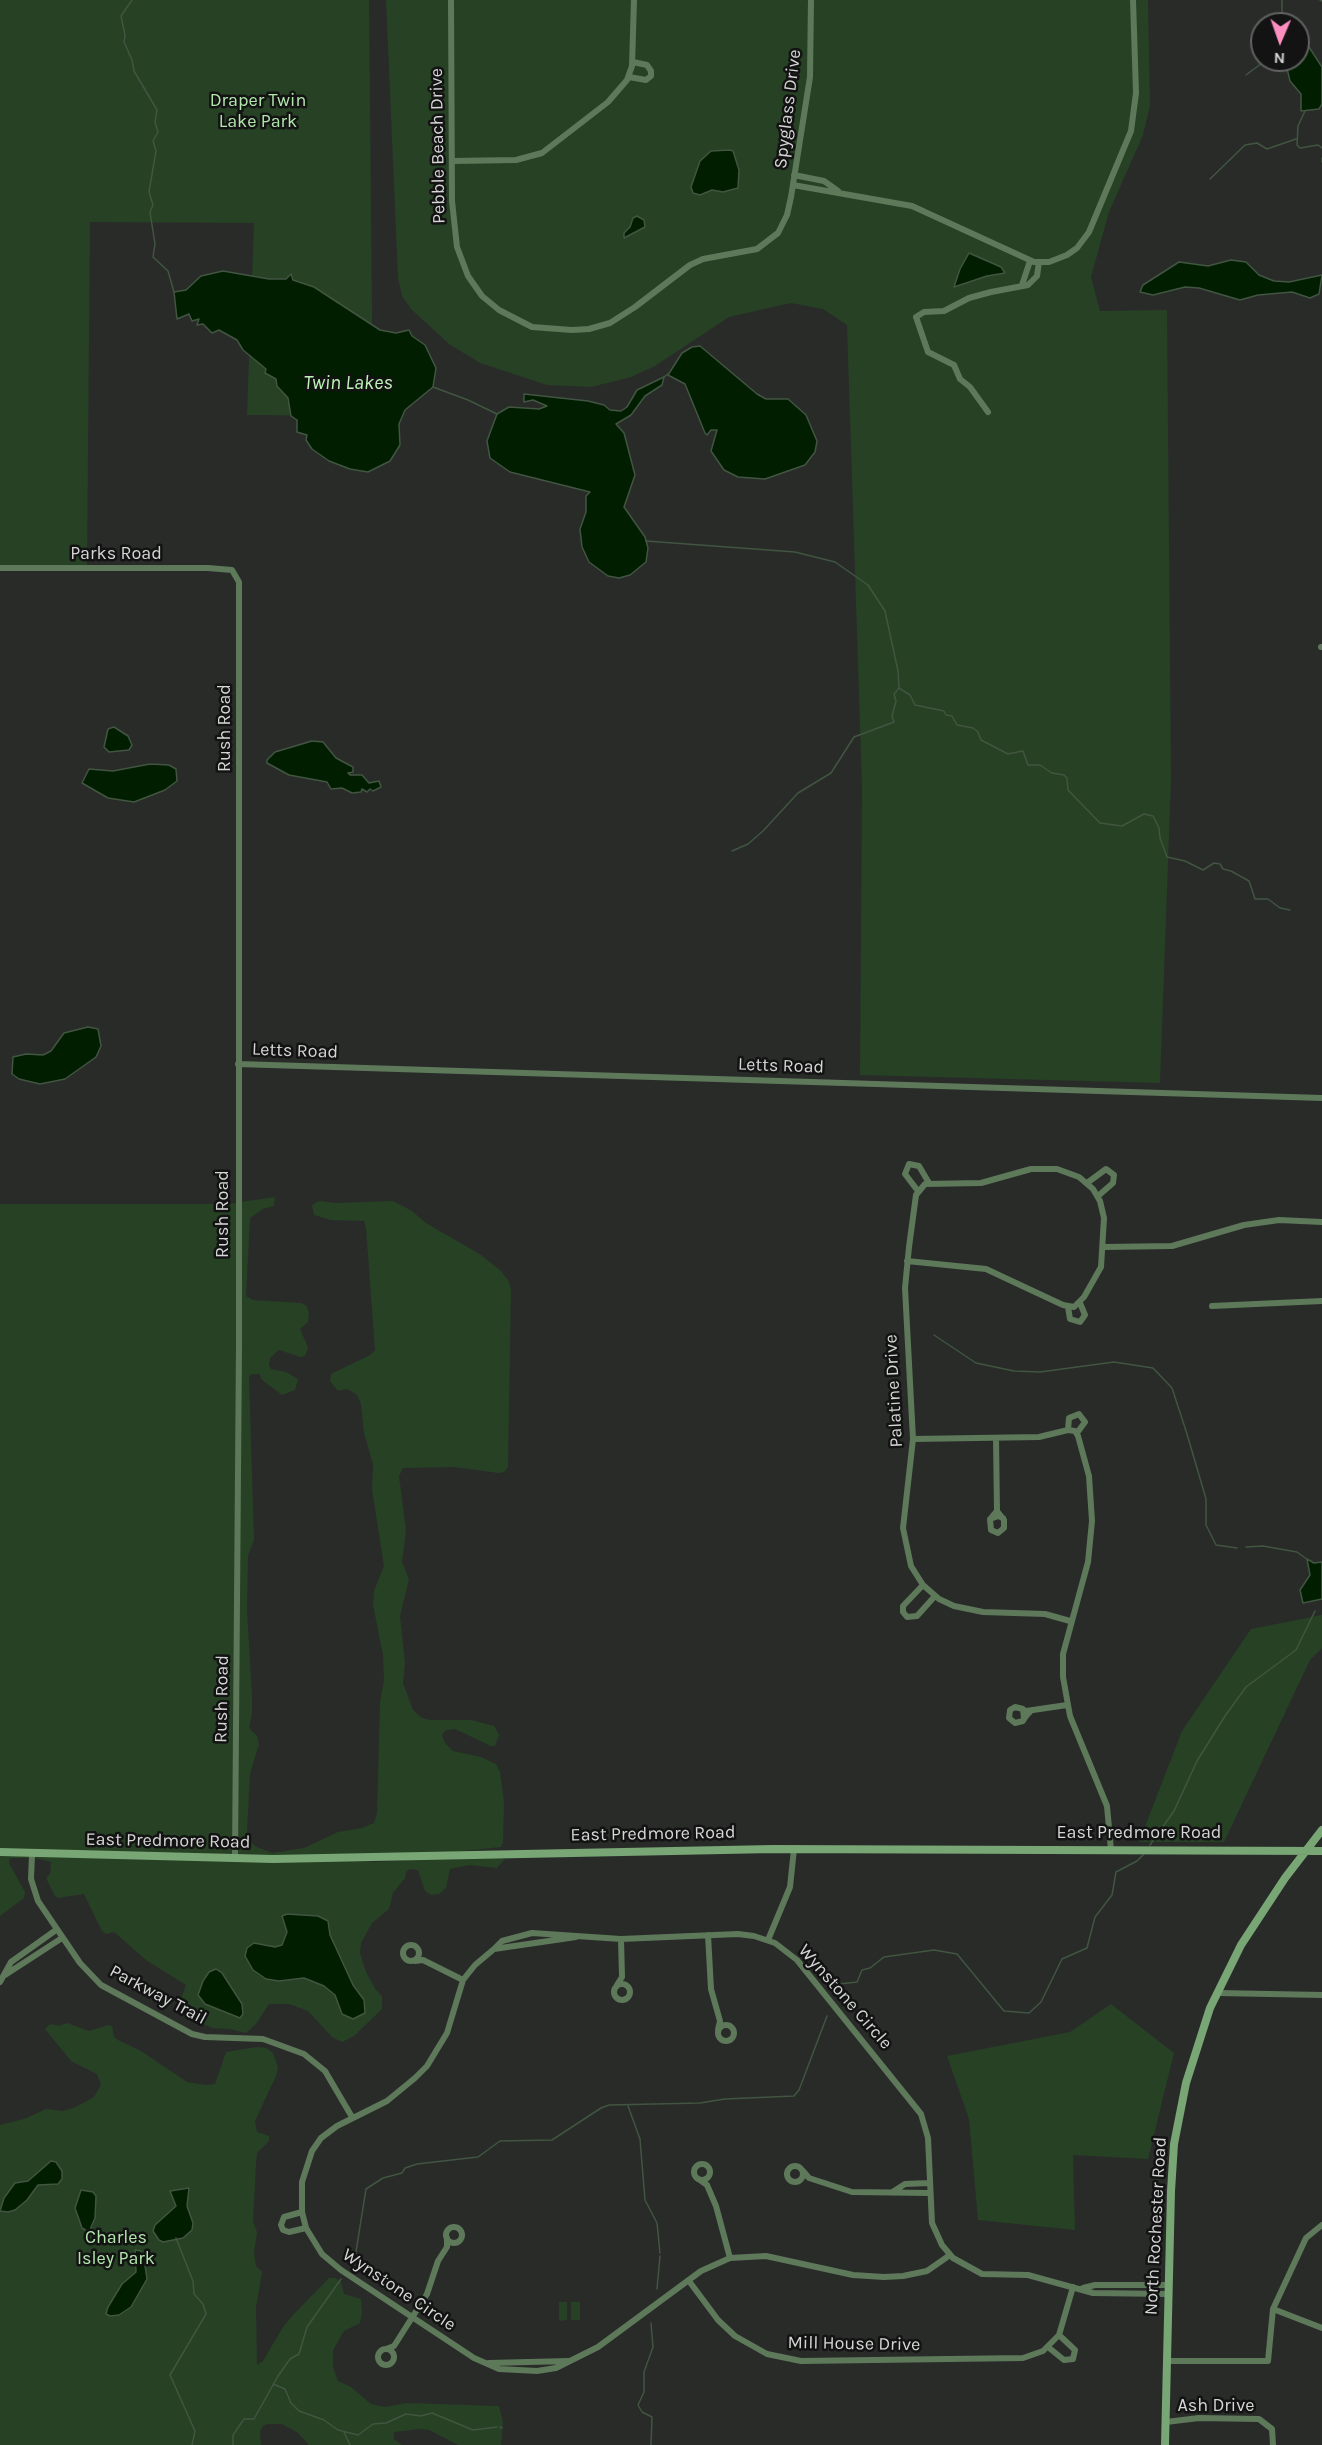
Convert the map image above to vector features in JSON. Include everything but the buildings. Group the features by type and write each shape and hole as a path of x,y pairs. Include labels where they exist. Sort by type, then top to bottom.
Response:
{"street":[{"name":"Pebble Beach Drive","path":"451,0 454,229 468,276 482,296 499,310 532,327 544,329 589,329 610,323 635,308 690,265 703,259 757,249 778,233 787,215 793,185"},
{"path":"453,161 516,160 542,153 608,102 629,77 633,62 634,0"},
{"name":"Spyglass Drive","path":"793,185 810,77 810,0"},
{"path":"793,185 902,204 926,211 1030,261 1039,262 1067,255 1084,242 1127,145 1136,106 1133,0"},
{"path":"629,77 646,80 651,76 651,71 646,65 633,62"},
{"path":"795,175 824,181 840,193"},
{"path":"1022,285 1030,261"},
{"path":"988,412 970,387 960,379 950,361 928,352 916,317 924,312 944,311 979,295 1032,283 1038,273 1039,262"},
{"name":"Parks Road","path":"0,568 232,570"},
{"name":"Rush Road","path":"232,570 237,575 240,596 235,1859"},
{"name":"Letts Road","path":"238,1064 1322,1098"},
{"path":"907,1261 986,1269 1068,1307 1080,1303 1098,1274 1104,1247 1104,1218 1098,1196 1087,1183 1069,1172 1043,1168 1022,1171 981,1183 929,1183 918,1191 905,1174 909,1164 919,1166 929,1183"},
{"path":"1087,1183 1106,1169 1114,1175 1113,1183 1098,1196"},
{"name":"Palatine Drive","path":"918,1191 907,1261 906,1322 913,1439 903,1534 911,1566 923,1585 935,1596 954,1606 973,1611 1026,1612 1070,1621"},
{"path":"1104,1247 1172,1246 1244,1225 1279,1220 1322,1222"},
{"path":"1212,1306 1322,1301"},
{"path":"1068,1307 1071,1321 1080,1322 1085,1316 1080,1303"},
{"path":"1068,1430 1070,1418 1079,1414 1085,1422 1077,1433"},
{"path":"913,1439 1039,1437 1068,1430 1077,1433"},
{"path":"1077,1433 1089,1476 1092,1521 1088,1562 1070,1621 1063,1654 1067,1705 1074,1728 1104,1796 1110,1825 1111,1850"},
{"path":"996,1438 997,1511 989,1527 995,1533 1004,1528 1003,1518 997,1511"},
{"path":"992,1518 1003,1518"},
{"path":"923,1585 903,1606 905,1615 913,1618 935,1596"},
{"path":"1030,1712 1024,1719 1015,1723 1009,1718 1012,1708 1030,1712 1067,1705"},
{"path":"1023,1709 1024,1719"},
{"name":"North Rochester Road","path":"1165,2445 1171,2191 1179,2117 1195,2049 1217,1993 1253,1925 1322,1830"},
{"path":"768,1940 790,1887 794,1849"},
{"name":"East Predmore Road","path":"0,1852 235,1859 794,1849 1322,1851"},
{"name":"Parkway Trail","path":"32,1854 32,1879 35,1894 85,1970 101,1984 192,2034 205,2037 263,2039 289,2046 304,2054 330,2078 352,2117"},
{"path":"0,1982 11,1962 56,1929"},
{"name":"Wynstone Circle","path":"950,2255 927,2271 885,2277 854,2275 757,2255 730,2258 711,2265 598,2347 556,2368 537,2371 502,2370 466,2353 333,2264 312,2241 306,2228 302,2212 302,2182 312,2151 321,2138 352,2117 387,2101 405,2088 427,2066 447,2033 463,1980 475,1965 502,1941 524,1934 549,1933 621,1939 747,1934 768,1940 797,1960 915,2104 926,2127 929,2193 934,2231 950,2255 970,2270 982,2274 1028,2276 1083,2288 1095,2285 1168,2289"},
{"path":"708,1935 711,1989 720,2021 718,2038 728,2041 734,2033 720,2021"},
{"path":"5,1975 62,1938"},
{"path":"621,1939 622,1977 630,1994 624,2000 615,1995 622,1977"},
{"path":"423,1960 412,1945 404,1948 405,1959 423,1960 463,1980"},
{"path":"29,1948 35,1956"},
{"path":"415,1961 419,1952"},
{"path":"617,1985 627,1985"},
{"path":"1217,1993 1322,1995"},
{"path":"718,2030 727,2025"},
{"path":"707,2186 709,2169 700,2164 693,2173 707,2186 719,2215 730,2258"},
{"path":"809,2178 790,2181 788,2171 797,2166 809,2178 852,2192 929,2193"},
{"path":"800,2181 803,2171"},
{"path":"700,2180 709,2176"},
{"path":"894,2191 905,2184 929,2183"},
{"path":"302,2212 284,2217 281,2225 289,2232 306,2228"},
{"path":"1167,2361 1264,2362 1270,2356 1273,2309 1306,2238 1322,2225"},
{"path":"394,2346 379,2354 381,2364 391,2364 394,2346 427,2294 438,2261 447,2247 462,2239 459,2229 449,2228 447,2247"},
{"path":"447,2238 455,2243"},
{"name":"Mill House Drive","path":"688,2281 718,2320 735,2336 767,2354 785,2360 1010,2359 1033,2355 1048,2347 1059,2335 1073,2286"},
{"path":"1273,2309 1322,2328"},
{"path":"1048,2347 1064,2360 1073,2359 1075,2350 1059,2335"},
{"path":"386,2349 394,2355"},
{"name":"Ash Drive","path":"1166,2422 1259,2419 1272,2429 1273,2445"}],"green space":[{"name":"Draper Twin Lake Park","path":"0,0 369,0 373,416 247,415 254,223 90,222 87,567 0,567"},
{"path":"386,0 1148,0 1150,106 1143,135 1109,212 1091,277 1100,311 1167,310 1171,780 1160,1083 860,1075 862,787 847,325 823,309 791,303 729,317 655,366 631,377 591,387 547,385 480,363 449,344 411,309 402,296 398,278"},
{"path":"275,1197 274,1206 263,1209 250,1218 246,1296 253,1300 301,1303 307,1306 309,1314 308,1322 300,1329 308,1347 305,1356 300,1357 279,1350 270,1358 271,1369 286,1372 298,1379 295,1390 282,1395 261,1379 260,1374 251,1374 249,1377 254,1540 248,1556 247,1610 252,1696 249,1728 257,1736 259,1744 250,1774 247,1831 249,1840 255,1846 272,1853 304,1848 338,1832 362,1828 374,1823 377,1813 380,1702 384,1680 383,1655 373,1605 374,1591 384,1566 372,1490 373,1465 364,1433 361,1404 357,1395 347,1389 338,1391 330,1381 331,1374 370,1355 375,1350 366,1228 364,1221 331,1220 314,1215 312,1205 319,1201 335,1203 393,1201 481,1255 501,1271 511,1289 508,1467 504,1472 499,1473 454,1467 403,1468 399,1476 406,1530 402,1562 409,1579 400,1616 405,1663 403,1683 413,1710 422,1718 471,1720 494,1726 499,1735 495,1746 455,1729 446,1730 442,1735 445,1743 453,1751 481,1757 496,1764 500,1772 504,1802 503,1843 501,1847 453,1852 355,1854 357,1861 375,1862 471,1856 505,1859 497,1868 469,1865 450,1869 446,1888 439,1894 431,1895 425,1891 418,1870 410,1869 406,1872 405,1878 393,1893 389,1909 372,1923 361,1943 360,1953 366,1972 382,1996 382,2009 354,2036 342,2042 332,2037 308,2011 289,2004 269,2004 256,2024 246,2033 212,2028 176,2011 186,1985 146,1960 114,1932 106,1934 102,1931 84,1894 58,1898 55,1896 46,1878 50,1874 51,1862 35,1858 10,1858 9,1863 25,1892 24,1898 0,1916 0,1204 227,1204"},
{"path":"1322,1615 1322,1648 1310,1660 1224,1842 1139,1842 1182,1731 1251,1629"},
{"path":"1111,2004 1174,2053 1148,2159 1073,2155 1075,2230 978,2220 969,2119 947,2056 1070,2032"},
{"name":"Charles Isley Park","path":"67,2023 89,2031 108,2025 112,2026 114,2037 118,2040 141,2051 187,2082 205,2085 215,2084 226,2052 257,2047 266,2048 273,2053 278,2067 276,2076 255,2121 257,2132 269,2136 269,2141 257,2153 253,2221 257,2232 254,2253 256,2266 262,2272 256,2307 257,2365 263,2361 283,2327 293,2315 329,2278 335,2278 341,2282 344,2294 361,2299 362,2312 360,2323 344,2331 333,2350 333,2367 338,2381 351,2387 371,2404 385,2407 407,2403 499,2406 503,2422 501,2445 458,2445 429,2430 419,2429 394,2432 394,2439 402,2445 309,2445 298,2433 282,2424 268,2424 263,2426 260,2432 261,2445 0,2445 0,2125 24,2119 46,2109 63,2111 94,2097 101,2085 97,2074 71,2061 45,2029 50,2024 59,2026"},
{"path":"559,2302 567,2302 567,2320 559,2321"},
{"path":"571,2302 580,2302 580,2320 571,2320"}],"water":[{"path":"1310,49 1322,67 1322,104 1319,109 1301,111 1301,94 1290,81 1288,72 1310,72"},
{"path":"711,151 733,151 739,170 738,188 723,192 712,190 700,195 693,193 691,187 700,161"},
{"path":"637,216 644,220 645,227 624,238 624,233 630,227 633,218"},
{"path":"969,253 1001,267 1005,273 987,276 954,287"},
{"path":"1231,260 1246,262 1259,275 1274,281 1289,282 1322,275 1319,294 1310,298 1292,292 1258,295 1240,300 1199,288 1185,287 1153,295 1140,292 1143,285 1179,262 1208,266"},
{"name":"Twin Lakes","path":"223,271 269,279 286,279 291,274 293,280 314,287 380,330 396,333 409,330 412,336 425,345 436,368 433,387 405,410 399,424 400,445 390,461 368,472 350,469 329,461 312,449 306,440 307,435 297,432 297,420 291,416 288,398 277,386 276,379 265,373 266,369 243,350 237,340 219,330 212,333 203,324 197,325 199,319 192,321 189,314 177,319 174,292 186,290 201,276"},
{"path":"700,346 757,394 766,399 788,399 806,415 817,441 815,452 805,465 765,479 738,477 724,470 711,451 717,430 711,430 707,435 705,433 685,384 668,375 682,353 692,347"},
{"path":"664,377 662,385 645,396 631,415 616,424 624,433 635,475 624,507 645,537 648,548 646,562 630,575 619,578 608,576 589,562 582,547 580,529 586,512 586,496 590,492 510,472 490,458 487,441 497,414 509,407 539,409 547,406 533,400 524,402 524,394 588,401 604,405 610,410 621,411 627,407 637,390"},
{"path":"114,727 128,736 132,745 129,750 109,752 104,747 108,729"},
{"path":"312,741 323,742 336,758 353,767 353,772 348,773 350,775 362,775 369,783 379,781 381,787 373,791 370,789 367,792 362,789 361,792 352,793 342,788 331,789 327,782 289,775 267,763 275,752"},
{"path":"150,764 169,765 176,769 177,781 165,790 134,802 108,798 82,783 89,769 113,771"},
{"path":"88,1027 98,1029 101,1046 96,1057 65,1079 40,1084 19,1079 12,1074 13,1057 26,1054 43,1055 51,1051 64,1033"},
{"path":"1307,1559 1314,1563 1322,1562 1322,1599 1303,1603 1300,1590 1310,1575"},
{"path":"287,1914 318,1916 328,1921 330,1935 353,1985 364,2000 365,2013 353,2019 342,2014 335,1995 324,1986 304,1978 279,1981 266,1979 253,1970 245,1956 247,1948 254,1943 275,1947 282,1945 287,1932 282,1916"},
{"path":"216,1969 222,1973 242,2004 243,2014 240,2018 205,2004 198,1995 209,1972"},
{"path":"51,2161 56,2162 62,2171 62,2179 58,2184 38,2185 27,2200 15,2210 0,2211 4,2198 15,2183 28,2181"},
{"path":"189,2188 187,2206 193,2223 192,2230 183,2238 163,2242 159,2240 153,2231 155,2225 176,2206 170,2191"},
{"path":"81,2190 93,2192 96,2196 95,2218 89,2232 82,2228 75,2208"},
{"path":"135,2250 141,2251 147,2279 131,2307 119,2315 110,2316 106,2314 108,2307 122,2284 136,2272"}],"waterway":[{"path":"132,0 121,16 124,42 134,71 157,110 155,122 158,132 153,141 156,151 149,192 153,205 150,212 155,244 153,257 168,271 174,292"},
{"path":"1282,0 1282,12"},
{"path":"1246,75 1250,72"},
{"path":"1305,111 1298,126 1297,145 1300,148 1318,145 1322,148"},
{"path":"1210,179 1245,145 1257,143 1267,149 1296,139"},
{"path":"664,377 668,374"},
{"path":"433,387 497,414"},
{"path":"646,541 795,552 835,562 868,585 885,611 898,671 899,688 894,694 896,701 892,716 894,722 854,737 831,773 798,793 763,831 748,844 732,851"},
{"path":"899,688 910,695 915,705 944,711 946,715 952,716 957,725 973,728 978,732 981,740 1008,754 1023,751 1028,765 1040,765 1052,773 1064,775 1067,778 1068,790 1100,823 1122,826 1144,814 1153,816 1159,828 1167,857 1185,861 1203,870 1214,863 1220,864 1223,869 1249,881 1255,899 1268,899 1280,908 1290,910"},
{"path":"934,1335 976,1363 1014,1371 1040,1372 1114,1362 1153,1368 1172,1388 1206,1499 1206,1525 1216,1545 1237,1548"},
{"path":"1246,1547 1263,1546 1297,1552 1308,1560"},
{"path":"1150,1845 1174,1811 1197,1761 1225,1716 1246,1687 1296,1650 1315,1611"},
{"path":"837,1996 839,1984 857,1982 862,1970 870,1968 884,1957 934,1950 957,1954 1004,2011 1029,2013 1041,2002 1062,1959 1087,1948 1095,1917 1112,1895 1116,1872 1137,1861 1144,1854"},
{"path":"349,2265 355,2258 366,2189 383,2178 402,2173 405,2168 417,2164 478,2157 500,2141 552,2140 609,2105 700,2103 725,2099 794,2096 799,2090 827,2016"},
{"path":"628,2106 640,2139 645,2200 657,2223 660,2253"},
{"path":"176,2238 193,2281 194,2294 203,2304 206,2314 170,2375 195,2431 192,2445"},
{"path":"657,2289 660,2256"},
{"path":"233,2445 233,2435 244,2419 254,2419 278,2376 290,2359 299,2354 307,2327 341,2279"},
{"path":"651,2323 653,2347 644,2372 644,2392 638,2405 642,2412 652,2417 651,2445"},
{"path":"273,2384 285,2389 291,2403 299,2411 324,2420 338,2430 358,2435 373,2424 386,2423 406,2414 421,2416 432,2413 473,2430 497,2427"},
{"path":"344,2432 350,2445"}]}
